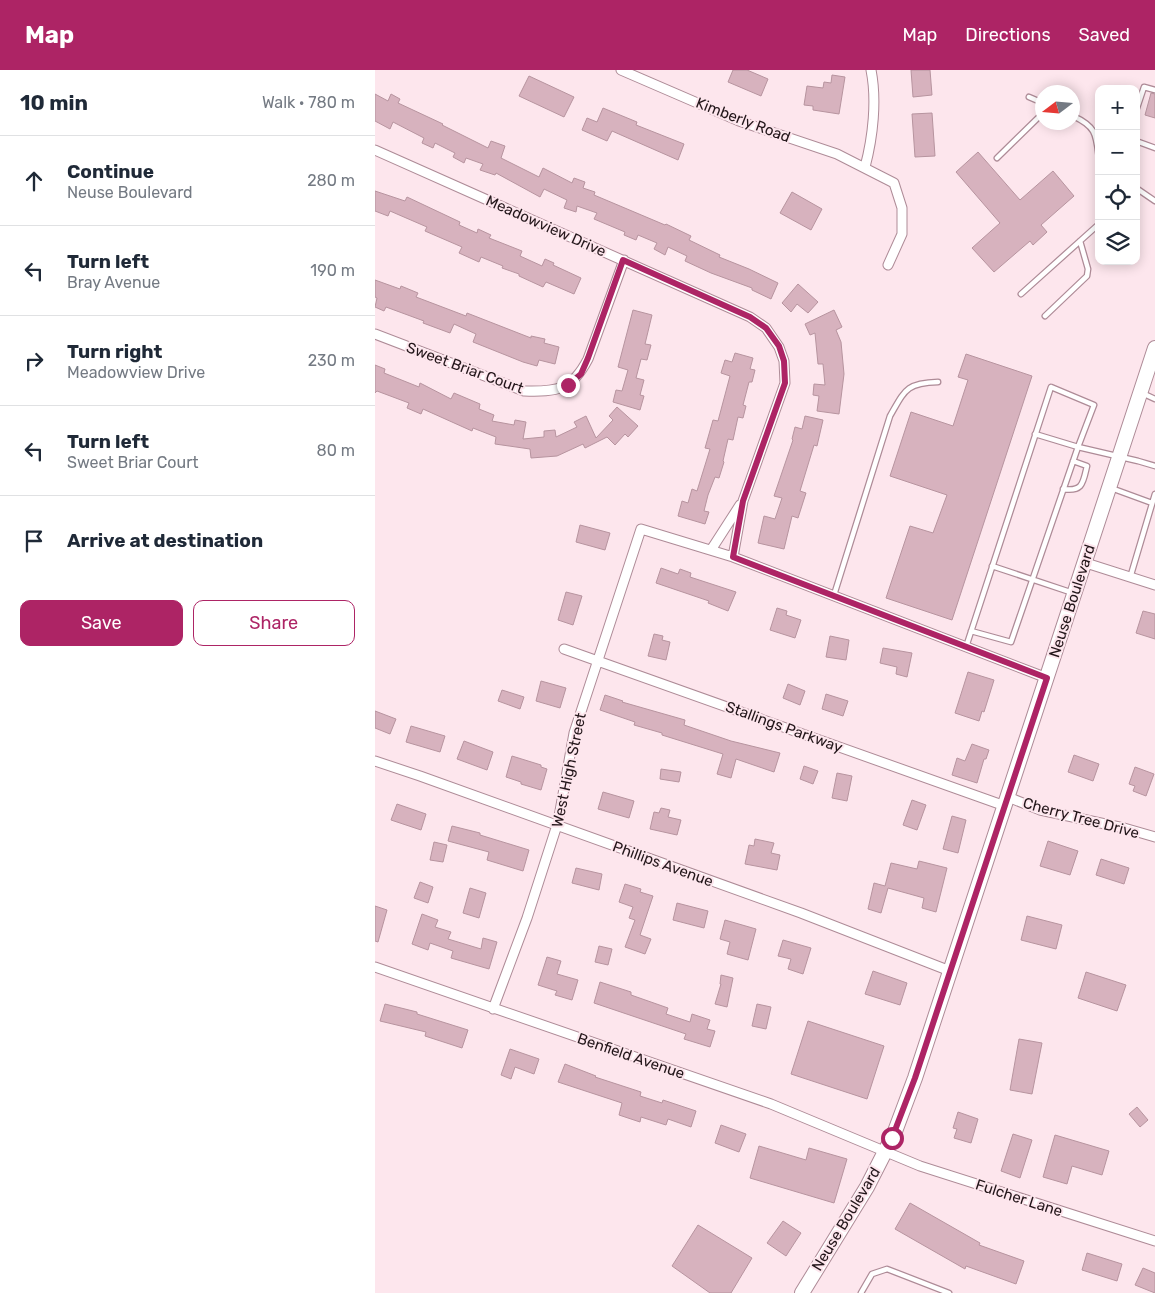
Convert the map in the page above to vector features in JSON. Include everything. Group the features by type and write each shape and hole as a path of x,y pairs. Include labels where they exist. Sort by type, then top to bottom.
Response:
{"main road":[{"name":"Neuse Boulevard","path":"802,1293 867,1188 894,1134 915,1078 1155,348"}],"street":[{"name":"Kimberly Road","path":"621,70 739,121 837,154 865,167"},
{"path":"871,70 874,84 873,113 865,167 895,183 902,208 902,234 888,265"},
{"name":"Meadowview Drive","path":"375,150 750,317 766,328 779,346 784,361 785,383 743,501 733,557"},
{"name":"Sweet Briar Court","path":"375,334 524,391 546,392 568,385 581,374 623,260"},
{"name":"Meadowview Drive","path":"711,550 743,501"},
{"name":"West High Street","path":"493,1009 527,918 557,826 574,733 641,529 711,550"},
{"path":"711,550 1047,678"},
{"path":"1085,563 1155,585"},
{"name":"Stallings Parkway","path":"563,649 1007,802"},
{"name":"Phillips Avenue","path":"375,761 801,913 950,971"},
{"name":"Cherry Tree Drive","path":"1007,802 1124,828 1155,837"},
{"name":"Benfield Avenue","path":"375,967 771,1104 885,1151"},
{"name":"Fulcher Lane","path":"885,1151 920,1166 1155,1241"}],"lane":[{"path":"1140,100 1144,88 1155,90"},
{"path":"1029,97 1035,100"},
{"path":"1080,119 1093,128 1095,133"},
{"path":"997,158 1035,121"},
{"path":"1140,142 1155,148"},
{"path":"1140,191 1155,201"},
{"path":"1021,294 1095,228"},
{"path":"1045,316 1087,276 1088,269 1080,241"},
{"path":"834,596 890,416 904,391 920,382 938,382"},
{"path":"966,646 1051,387 1094,405 1011,642 971,631"},
{"path":"1140,392 1155,399"},
{"path":"1035,434 1155,466"},
{"path":"1063,489 1074,491 1079,489 1083,481 1087,466 1073,461"},
{"path":"1109,488 1153,503"},
{"path":"1130,578 1153,510 1155,494"},
{"path":"992,566 1075,594"},
{"path":"861,1293 872,1274 887,1269 949,1293"}],"building":[{"path":"733,70 747,70 768,79 761,96 728,82"},
{"path":"911,70 930,70 932,95 913,97"},
{"path":"832,75 845,77 839,114 813,110 813,106 804,105 807,86 823,88 824,82 831,83"},
{"path":"529,76 574,97 564,117 519,96"},
{"path":"1151,93 1155,94 1155,118 1145,115"},
{"path":"375,94 388,101 391,94 400,99 398,103 488,148 491,141 505,146 501,158 539,177 543,168 572,183 574,178 585,182 583,188 595,192 594,195 691,236 689,240 720,255 719,257 778,283 771,299 752,290 752,288 685,261 687,256 668,247 665,255 654,249 657,243 638,235 636,240 624,235 625,232 594,219 597,213 577,206 576,212 564,208 567,200 544,189 540,197 496,173 495,175 480,170 483,164 466,158 464,163 453,157 455,153 435,143 433,148 422,143 424,138 393,122 390,129 375,121"},
{"path":"603,108 637,122 636,125 684,144 678,160 612,131 607,141 582,130 587,118 597,122"},
{"path":"932,113 935,156 915,157 912,114"},
{"path":"978,152 1020,200 1053,171 1074,196 1041,225 1047,232 1033,245 1030,241 994,272 972,248 1000,223 956,172"},
{"path":"375,191 405,201 407,197 460,222 459,225 477,233 478,229 491,235 489,238 522,251 520,256 542,266 545,259 554,263 553,265 581,278 574,294 546,282 543,287 481,257 479,262 459,253 462,247 425,231 427,227 390,211 388,216 375,211"},
{"path":"792,192 822,209 811,230 780,213"},
{"path":"375,280 400,289 401,286 418,293 416,297 466,316 467,313 531,338 531,336 545,339 544,343 559,347 555,364 539,360 537,366 523,362 473,342 476,334 454,324 450,333 386,307 384,311 375,307 377,298 375,297"},
{"path":"798,284 818,302 808,313 797,304 791,312 782,303"},
{"path":"633,310 652,315 645,344 651,345 647,360 641,359 636,378 644,380 640,395 644,396 640,410 613,402 616,390 622,391 628,370 618,367"},
{"path":"834,310 842,327 836,330 841,342 844,374 839,414 817,411 819,396 813,395 814,384 825,385 823,364 818,364 815,333 810,335 805,324"},
{"path":"735,353 753,358 750,369 755,370 752,382 749,382 743,405 746,406 743,418 738,417 733,440 728,439 719,478 715,477 708,495 704,511 709,512 705,524 678,516 682,501 688,503 692,489 697,491 710,449 705,448 713,420 718,421 730,376 721,373 725,360 732,362"},
{"path":"966,354 1032,376 952,620 886,598 910,526 933,533 947,495 890,476 911,412 953,426 968,380 958,377"},
{"path":"375,365 385,369 384,373 419,387 420,383 451,399 454,393 480,404 479,409 494,415 492,421 514,425 515,420 526,422 523,439 544,437 544,431 555,430 556,437 577,427 574,422 586,416 596,438 613,420 609,416 617,407 638,426 628,437 625,434 615,445 607,437 585,448 583,444 557,456 531,458 530,449 495,444 496,437 473,428 472,431 423,409 421,414 407,408 409,403 377,391 375,393"},
{"path":"805,416 823,420 817,446 814,445 800,491 806,493 798,518 792,516 784,549 758,543 764,516 775,519 782,498 774,496 793,440 795,427 802,429"},
{"path":"580,525 610,533 605,550 576,542"},
{"path":"661,568 678,574 680,569 691,573 690,577 736,592 728,611 708,603 709,601 656,583"},
{"path":"566,592 582,596 573,625 558,620"},
{"path":"777,608 787,611 786,615 801,620 795,638 770,630"},
{"path":"1143,611 1155,614 1155,639 1136,633"},
{"path":"654,634 663,636 662,640 670,642 666,660 648,656"},
{"path":"830,636 849,640 846,660 826,657"},
{"path":"883,648 912,653 907,677 896,674 897,667 880,663"},
{"path":"968,672 994,680 984,712 982,711 979,721 955,713"},
{"path":"541,681 566,688 560,708 536,701"},
{"path":"788,684 805,691 800,705 783,698"},
{"path":"502,690 524,697 520,709 498,701"},
{"path":"826,694 848,701 843,716 822,709"},
{"path":"605,695 622,702 685,720 684,725 731,741 780,753 774,772 736,759 731,778 717,774 723,754 634,725 635,722 600,710"},
{"path":"375,711 396,719 390,734 375,728"},
{"path":"411,726 445,736 440,752 406,742"},
{"path":"464,741 493,752 487,770 457,759"},
{"path":"972,744 989,750 986,759 984,759 977,783 952,775 957,758 965,761"},
{"path":"1074,755 1099,764 1093,781 1068,772"},
{"path":"512,756 541,765 541,767 547,769 541,790 506,777"},
{"path":"804,766 818,771 813,784 800,779"},
{"path":"1135,767 1154,774 1146,796 1133,791 1135,786 1129,784"},
{"path":"661,769 681,772 679,782 660,779"},
{"path":"837,773 852,776 847,801 832,798"},
{"path":"603,792 634,801 629,818 598,809"},
{"path":"912,800 926,805 917,830 903,825"},
{"path":"397,804 426,814 421,830 391,820"},
{"path":"661,808 670,810 668,817 681,820 677,835 650,829 654,812 659,813"},
{"path":"952,816 966,820 958,853 943,849"},
{"path":"452,826 480,833 480,835 529,850 523,871 487,860 489,852 448,841"},
{"path":"755,839 774,843 771,853 780,855 777,870 745,864 749,845 754,846"},
{"path":"1048,841 1078,851 1070,875 1040,866"},
{"path":"434,842 447,845 443,862 430,860"},
{"path":"1101,859 1129,868 1124,884 1096,875"},
{"path":"919,861 947,868 936,912 922,908 924,898 888,888 881,913 868,909 874,883 885,886 891,863 917,869"},
{"path":"576,868 602,874 599,890 572,883"},
{"path":"420,882 433,887 428,903 414,898"},
{"path":"625,884 641,889 640,892 653,896 640,935 651,939 645,954 625,947 635,920 629,918 633,907 619,902"},
{"path":"470,888 486,893 479,918 463,913"},
{"path":"677,903 708,911 704,928 673,920"},
{"path":"375,906 387,910 378,942 375,941"},
{"path":"422,914 438,920 435,927 451,932 448,939 481,949 483,938 497,942 489,969 451,958 453,951 430,943 428,950 412,944"},
{"path":"1027,916 1062,925 1056,949 1021,940"},
{"path":"725,920 756,929 748,960 727,954 730,942 720,939"},
{"path":"783,940 811,948 803,974 788,969 791,959 778,956"},
{"path":"599,946 612,949 608,965 595,962"},
{"path":"547,957 561,961 557,974 578,980 572,1000 555,995 557,991 538,985"},
{"path":"873,971 907,983 900,1005 865,994"},
{"path":"1086,972 1126,985 1117,1011 1078,998"},
{"path":"721,975 733,978 727,1007 715,1004 721,984"},
{"path":"600,982 631,992 631,995 668,1008 666,1014 690,1022 692,1014 710,1020 707,1029 715,1031 710,1047 684,1039 686,1034 594,1003"},
{"path":"385,1004 417,1012 417,1014 468,1030 462,1048 425,1036 426,1032 380,1021"},
{"path":"757,1004 771,1007 766,1029 752,1026"},
{"path":"808,1021 884,1046 867,1099 791,1074"},
{"path":"1019,1039 1042,1043 1032,1094 1010,1090"},
{"path":"510,1049 539,1059 534,1074 515,1067 511,1079 501,1075"},
{"path":"565,1064 595,1077 641,1092 640,1096 662,1103 663,1100 696,1111 691,1127 668,1119 666,1125 641,1117 640,1122 619,1115 622,1103 558,1082"},
{"path":"1137,1107 1148,1120 1140,1127 1129,1114"},
{"path":"958,1112 978,1119 971,1143 954,1138 957,1129 953,1128"},
{"path":"721,1125 746,1134 739,1152 715,1143"},
{"path":"1013,1134 1032,1140 1020,1178 1001,1171"},
{"path":"1055,1135 1109,1151 1102,1175 1072,1166 1067,1184 1043,1177"},
{"path":"759,1146 806,1160 809,1148 847,1159 834,1203 750,1178"},
{"path":"910,1203 980,1243 979,1245 1024,1261 1016,1284 966,1266 965,1269 895,1229"},
{"path":"783,1221 801,1233 786,1256 767,1243"},
{"path":"698,1225 752,1258 731,1293 710,1293 672,1266"},
{"path":"1087,1253 1122,1264 1117,1281 1082,1270"},
{"path":"1143,1268 1155,1273 1155,1293 1135,1285"}],"route":[{"path":"568,385 581,374 623,260 750,317 766,328 779,346 784,361 785,383 743,501 733,557 1047,678 915,1078 892,1138"}]}
